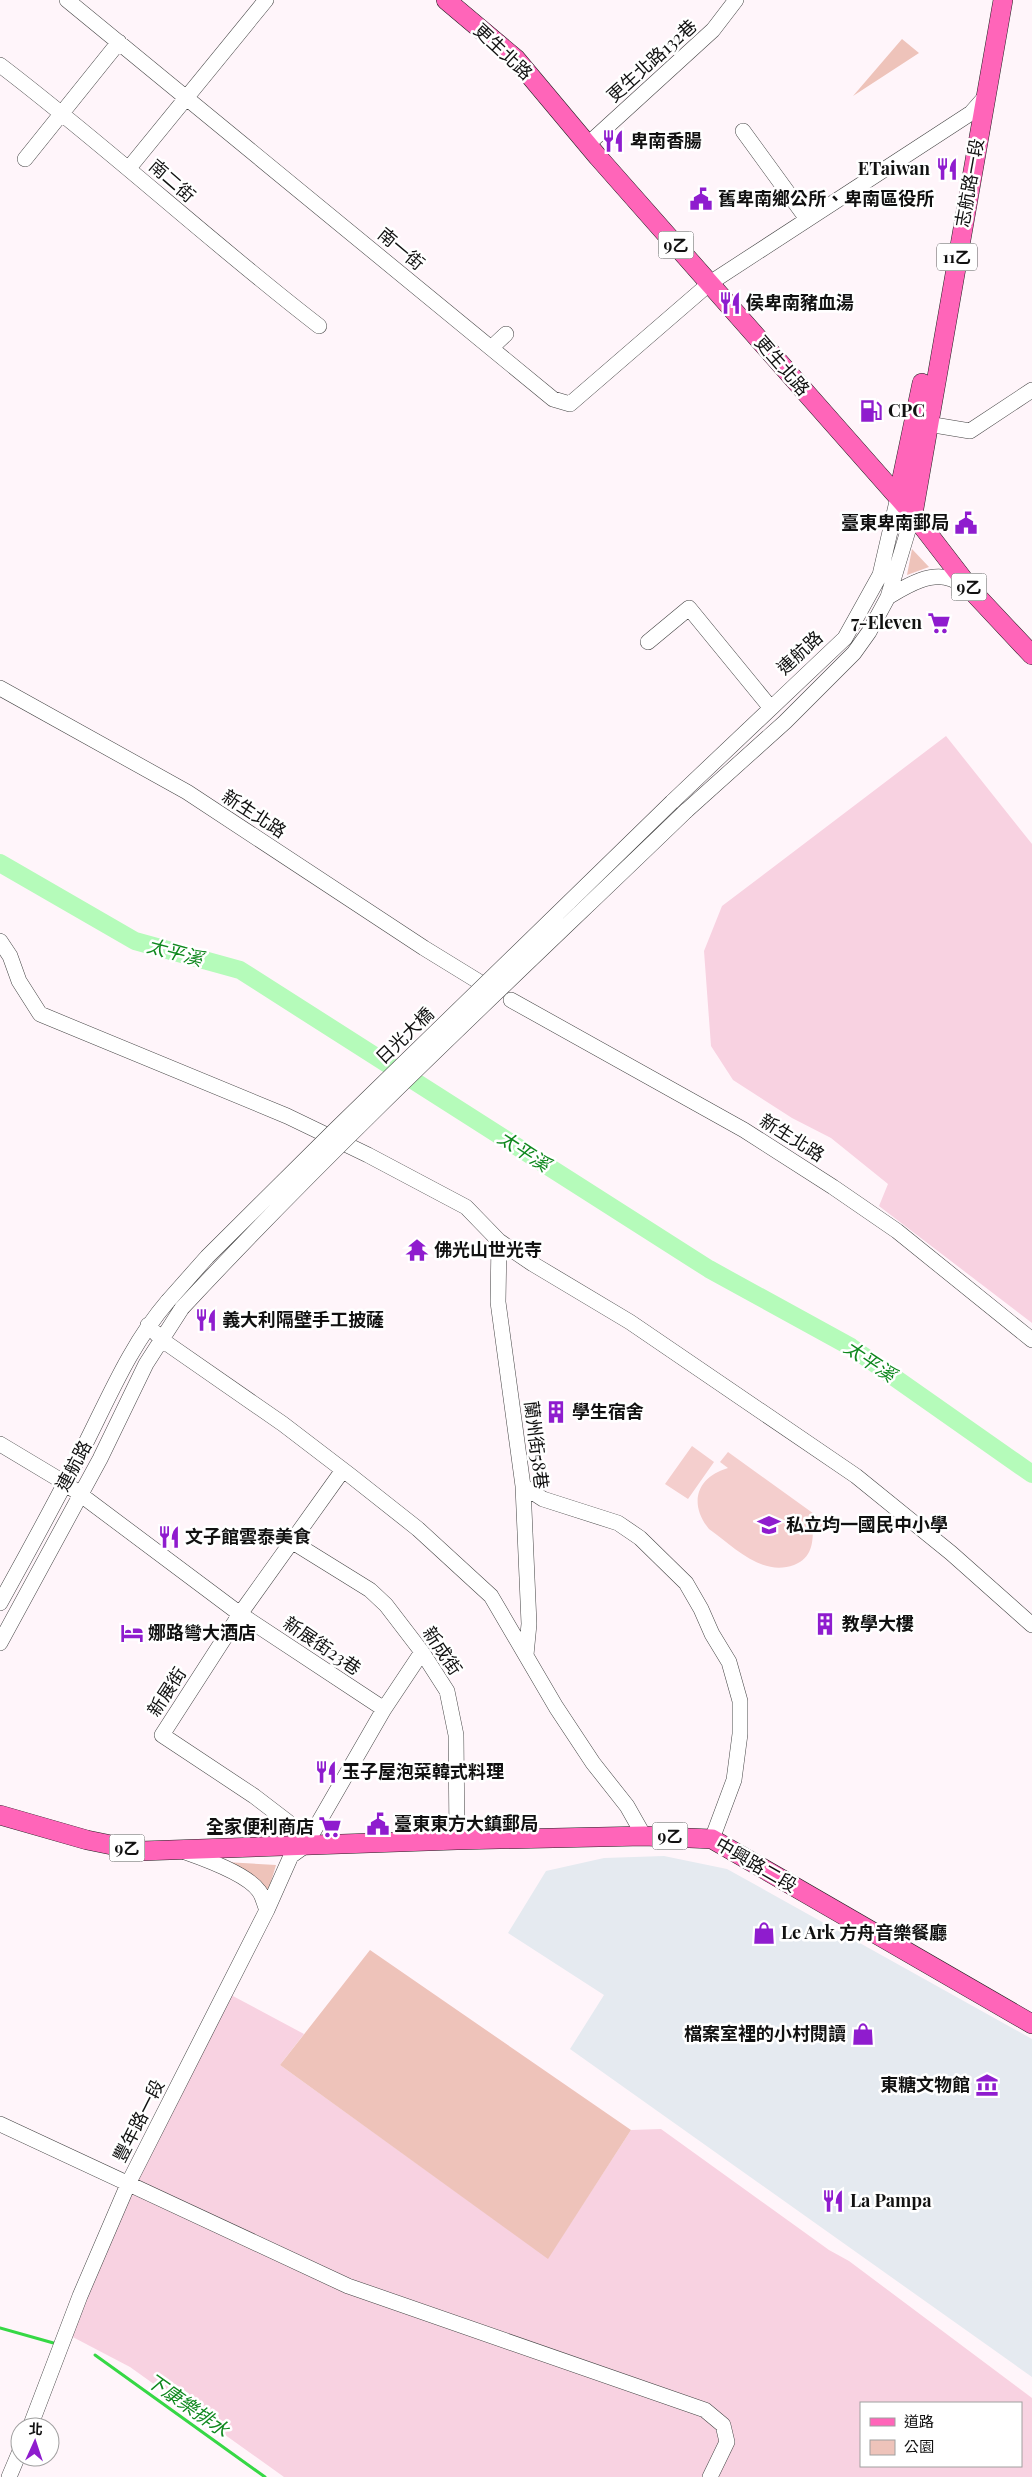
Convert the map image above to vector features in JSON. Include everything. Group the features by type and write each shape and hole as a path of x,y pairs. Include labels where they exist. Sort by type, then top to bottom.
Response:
{"main road":[{"name":"更生北路","path":"446,0 516,59 587,145 913,514"},
{"name":"志航路一段","path":"898,497 916,419 991,0"},
{"name":"志航路一段","path":"913,514 1003,0"},
{"name":"9乙","path":"913,514 973,592 1032,655"},
{"name":"中興路二段","path":"0,1815 87,1840 132,1849 184,1851 457,1840 644,1836 712,1839 1032,2024"}],"street":[{"name":"南一街","path":"67,0 553,399 570,404 710,283"},
{"name":"更生北路132巷","path":"587,145 713,30 736,0"},
{"path":"129,168 261,2"},
{"path":"25,159 119,42"},
{"name":"南二街","path":"0,65 129,168 264,284 319,326"},
{"path":"710,283 971,113 985,97"},
{"path":"743,131 807,219"},
{"path":"491,348 506,334"},
{"path":"928,424 970,431 1032,390"},
{"name":"連航路","path":"672,802 770,707 845,638 880,575 898,497"},
{"path":"832,649 842,665 869,632 888,597 913,514"},
{"path":"888,597 912,584 930,578 950,578 973,592"},
{"path":"648,642 689,608 770,707"},
{"name":"日光大橋","path":"175,1304 686,811 785,722 842,665"},
{"name":"新生北路","path":"0,688 187,792 424,948 481,982"},
{"name":"日光大橋","path":"175,1304 207,1257 672,802"},
{"path":"0,941 10,956 19,981 40,1014 287,1116 368,1155 466,1207 499,1241 533,1264 630,1322 856,1476 950,1553 1032,1625"},
{"name":"新生北路","path":"510,1000 744,1130 833,1187 897,1231 1032,1340"},
{"name":"蘭州街58巷","path":"499,1241 498,1302 523,1486 529,1624 526,1655"},
{"name":"連航路","path":"0,1604 65,1483 118,1376 148,1325 175,1304"},
{"name":"連航路","path":"0,1643 6,1616 80,1496 146,1364 162,1340 175,1304"},
{"path":"148,1325 162,1340 283,1424 418,1529 491,1596 588,1756 627,1806 644,1836"},
{"name":"新展街23巷","path":"0,1444 65,1483 240,1614 384,1709"},
{"name":"新展街","path":"306,1846 288,1822 254,1796 162,1735 240,1614 343,1470"},
{"path":"523,1486 542,1499 618,1523 640,1538 686,1583 701,1609 712,1634 729,1662 740,1701 740,1734 734,1780 712,1839"},
{"name":"新成街","path":"291,1541 370,1590 396,1617 422,1652 447,1691 456,1735 457,1840"},
{"name":"豐年路一段","path":"34,2417 129,2182 267,1910 291,1856 306,1846 384,1709 422,1652"},
{"path":"184,1851 216,1863 244,1879 259,1890 267,1910"},
{"path":"0,2124 129,2182 348,2286 704,2410 724,2425 727,2442 710,2477"}],"shaded area":[{"path":"946,736 1032,844 1032,1323 879,1206 888,1184 831,1138 792,1118 733,1080 711,1046 704,951 722,906"},
{"path":"692,1446 714,1462 688,1499 665,1484"},
{"path":"728,1452 828,1524 821,1532 813,1526 813,1538 810,1549 805,1558 800,1562 782,1568 760,1564 738,1551 709,1529 699,1510 699,1492 709,1478 717,1472 728,1468 720,1462"},
{"path":"664,1856 727,1869 1032,2039 1032,2377 570,2049 604,1995 508,1933 546,1871 604,1858"},
{"path":"231,1995 304,2034 280,2065 548,2258 631,2130 661,2129 829,2250 849,2261 1032,2398 1032,2477 284,2477 130,2367 67,2334 129,2182"}],"green space":[{"path":"902,39 919,53 853,96"},
{"path":"912,549 929,567 907,575"},
{"path":"225,1862 276,1865 267,1895"},
{"path":"370,1950 631,2130 548,2259 280,2065"}],"waterway":[{"name":"太平溪","path":"0,863 135,941 240,970 709,1269 851,1347 1032,1474"},
{"name":"下康樂排水","path":"0,2328 57,2344"},
{"name":"下康樂排水","path":"95,2355 265,2477"}],"place":[{"name":"卑南香腸","path":"613,141"},
{"name":"ETaiwan","path":"947,169"},
{"name":"舊卑南鄉公所、卑南區役所","path":"701,199"},
{"name":"侯卑南豬血湯","path":"730,303"},
{"name":"CPC","path":"871,411"},
{"name":"臺東卑南郵局","path":"966,523"},
{"name":"7-Eleven","path":"939,623"},
{"name":"佛光山世光寺","path":"417,1250"},
{"name":"義大利隔壁手工披薩","path":"206,1320"},
{"name":"學生宿舍","path":"556,1412"},
{"name":"私立均一國民中小學","path":"769,1525"},
{"name":"文子館雲泰美食","path":"169,1537"},
{"name":"教學大樓","path":"825,1624"},
{"name":"娜路彎大酒店","path":"132,1633"},
{"name":"玉子屋泡菜韓式料理","path":"326,1772"},
{"name":"臺東東方大鎮郵局","path":"378,1824"},
{"name":"全家便利商店","path":"330,1827"},
{"name":"Le Ark 方舟音樂餐廳","path":"764,1933"},
{"name":"檔案室裡的小村閱讀","path":"863,2034"},
{"name":"東糖文物館","path":"987,2085"},
{"name":"La Pampa","path":"833,2201"}]}
